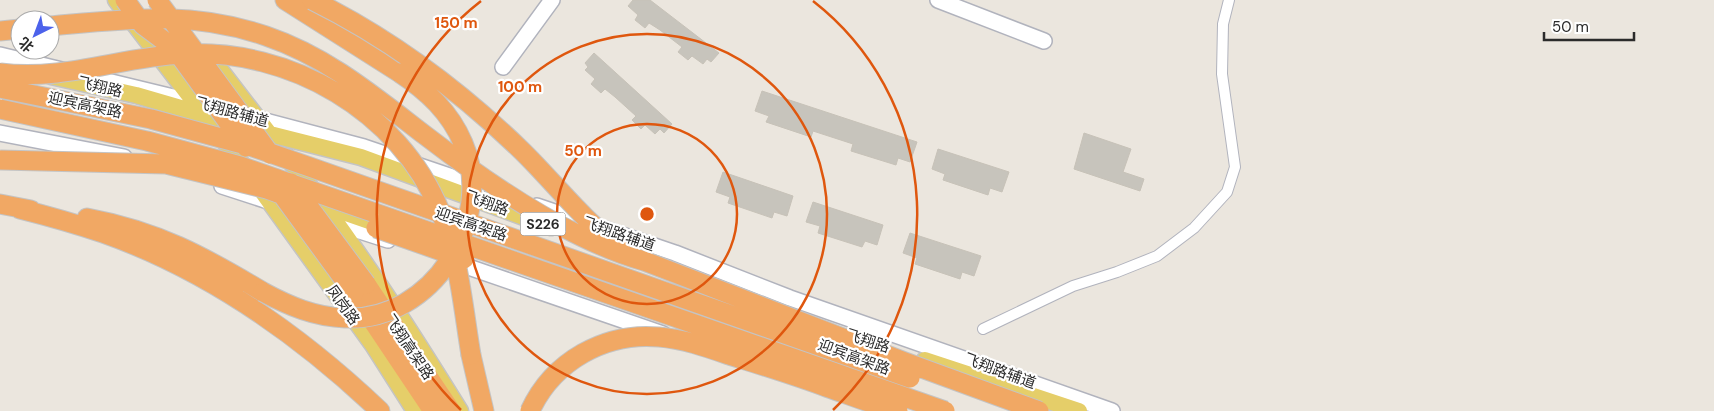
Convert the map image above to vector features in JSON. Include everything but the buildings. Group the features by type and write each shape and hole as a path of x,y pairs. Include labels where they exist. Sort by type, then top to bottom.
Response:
{"highway":[{"path":"125,0 143,25 175,49"},
{"path":"138,0 360,289"},
{"path":"157,0 360,289"},
{"path":"20,209 116,224 175,243 284,303 323,316 347,318 370,315 389,310 422,292 448,265 465,230 472,186 463,144 445,112 433,98 416,84 285,0"},
{"path":"312,0 386,43 458,94 520,149 609,238 644,261"},
{"path":"60,25 157,17 226,26 267,37 307,53 339,71 480,176 542,214 619,254 644,261 905,362 1039,411"},
{"path":"0,74 37,76 69,73 147,58 182,54 228,55 268,62 297,72 325,85 355,105 386,132 408,158 427,186 440,210 450,239 471,355 484,411"},
{"name":"迎宾高架路","path":"0,88 151,119 250,146 961,396 1021,411"},
{"name":"迎宾高架路","path":"0,110 32,114 138,138 240,166 945,411"},
{"path":"0,160 166,164 267,189 464,259 542,272"},
{"path":"0,204 104,234 136,246 223,290 257,311 305,347 380,411"},
{"name":"飞翔高架路","path":"360,289 433,411"},
{"name":"飞翔高架路","path":"360,289 403,337 451,411"},
{"path":"530,411 545,386 559,370 576,357 610,341 637,336 660,337 698,344 898,411"}],"main road":[{"name":"凤岗路","path":"116,0 254,180 373,345 415,411"},
{"path":"166,0 326,207 410,330 460,411"},
{"name":"飞翔路","path":"0,64 198,108 270,134 361,157 789,315 1079,411"},
{"path":"0,117 133,146 254,180 326,207 775,358 918,411"}],"street":[{"path":"503,67 552,0"},
{"path":"938,0 1044,41"},
{"path":"983,329 1073,286 1117,272 1157,256 1194,228 1227,192 1234,167 1222,74 1222,24 1229,0"},
{"name":"飞翔路辅道","path":"0,55 198,108 257,119 364,147 666,250 790,298 1112,411"},
{"path":"0,133 132,159 268,201 772,371 879,411"}]}
